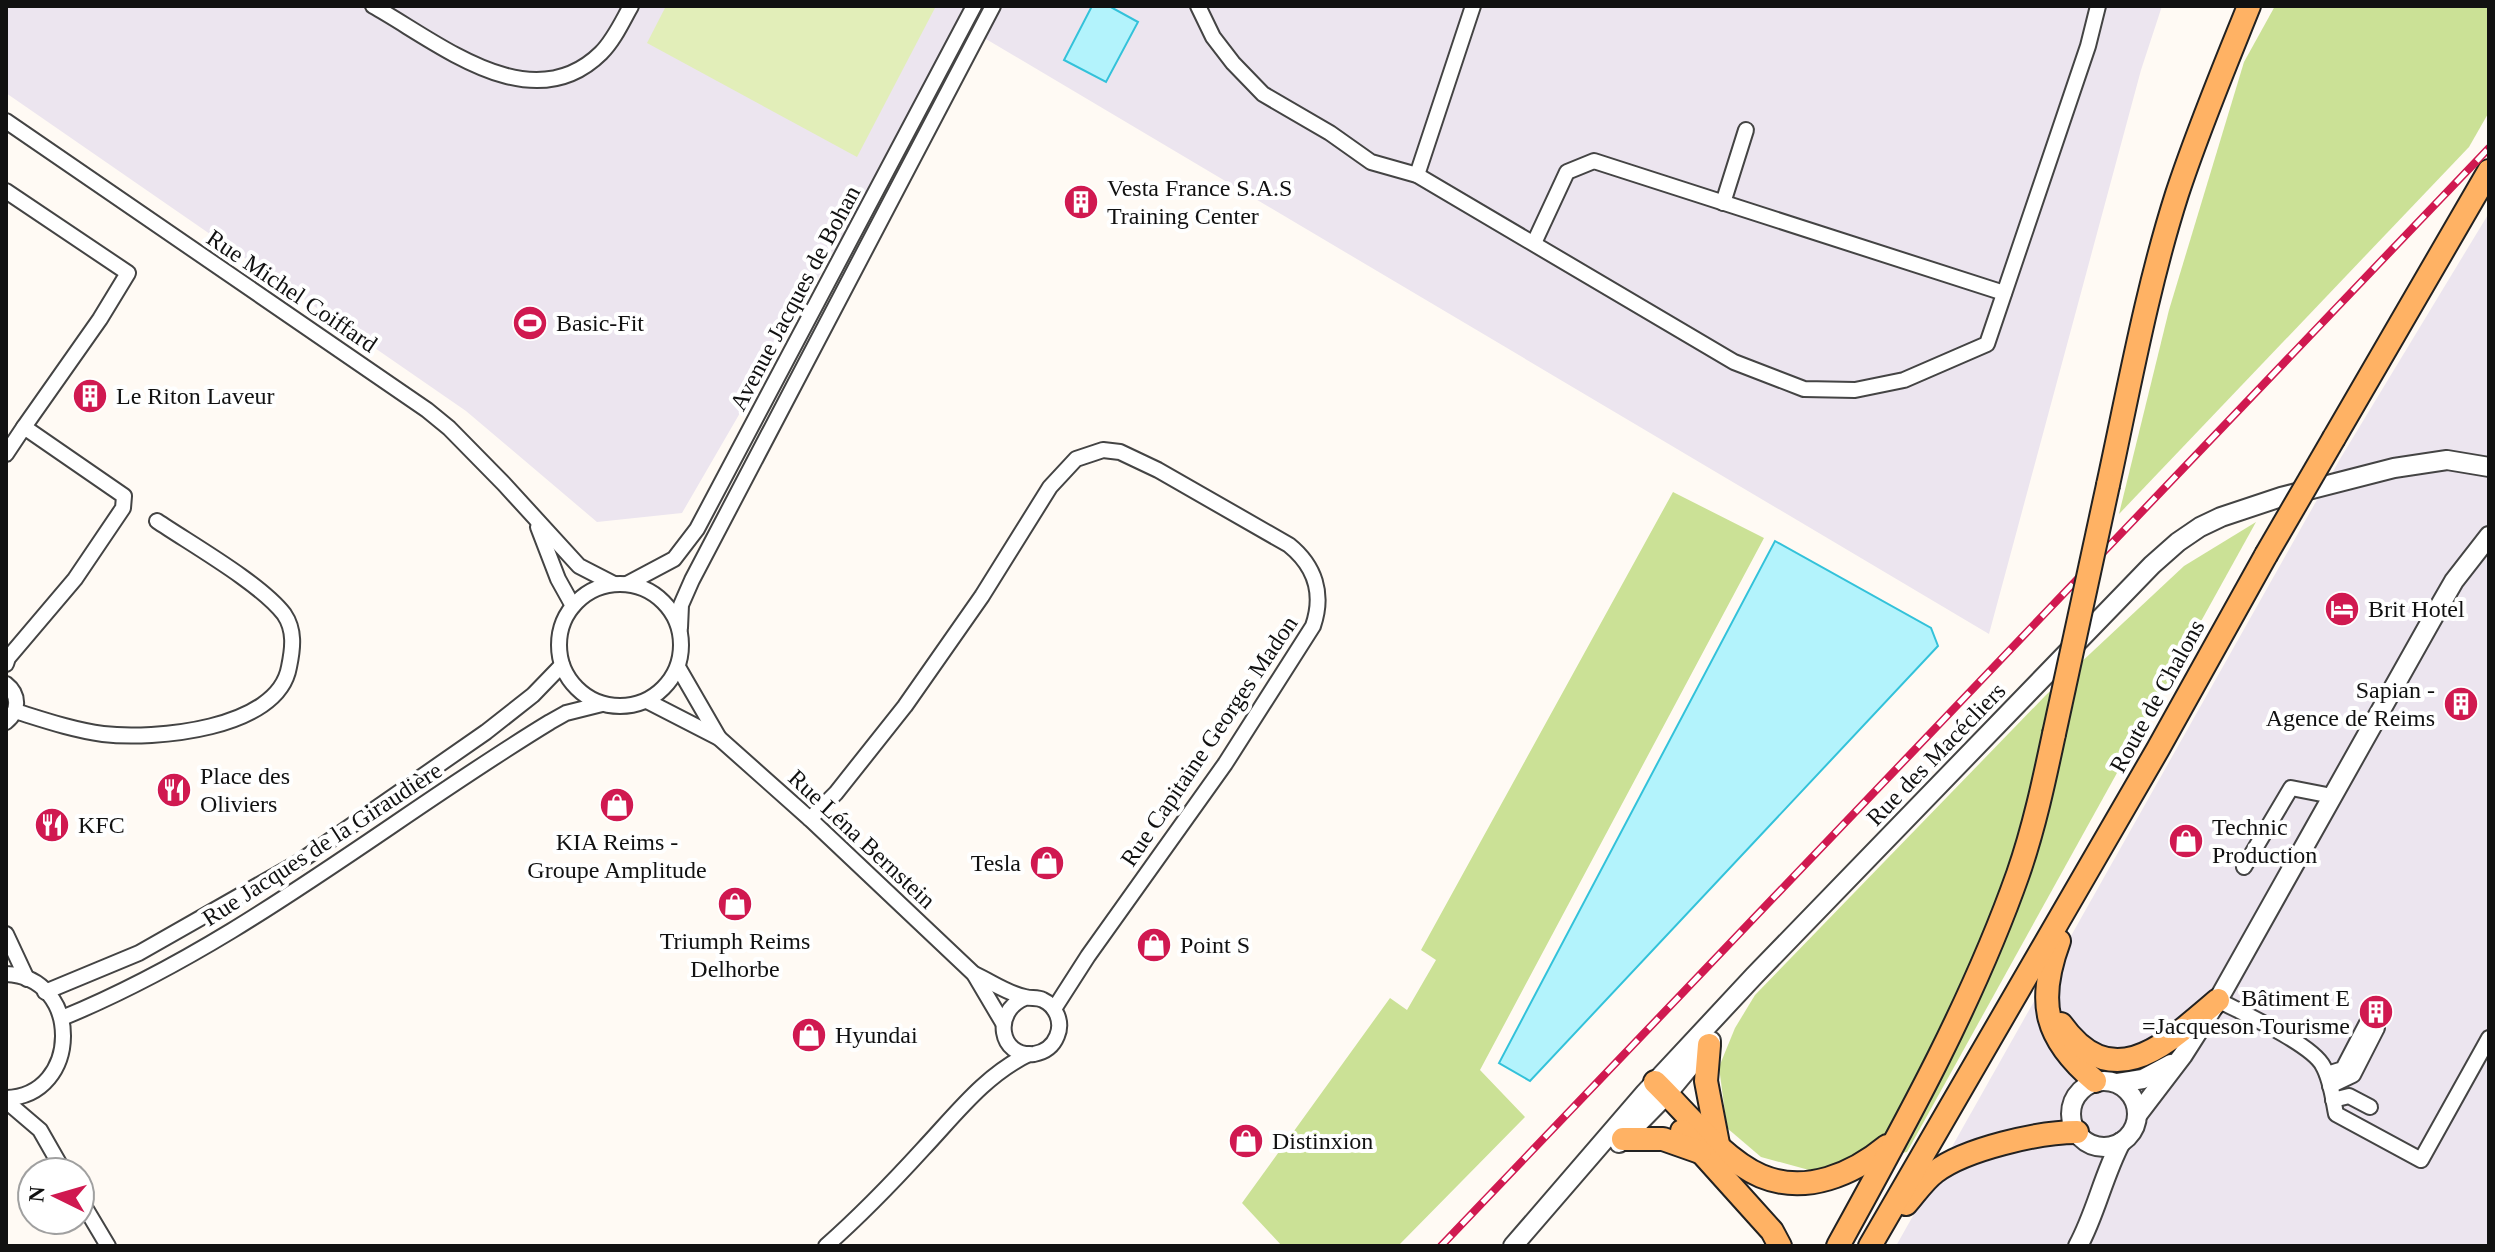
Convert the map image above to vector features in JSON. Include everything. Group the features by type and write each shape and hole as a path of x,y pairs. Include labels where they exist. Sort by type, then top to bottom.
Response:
{"main road":[{"path":"1838,1246 1897,1137 1977,976 2017,875 2034,823 2150,295 2177,196 2213,94 2249,6"},
{"name":"Route de Chalons","path":"1872,1246 2489,171"},
{"path":"2106,1082 2064,1052 2050,1022 2048,970 2060,938 2158,749"},
{"path":"2047,995 2059,1022 2083,1049 2096,1057 2122,1060 2138,1057 2175,1036 2218,1000"},
{"path":"1709,1045 1706,1081 1712,1149"},
{"path":"1656,1093 1712,1149 1780,1246"},
{"path":"1872,1246 1933,1173 1962,1155 2048,1134 2082,1138"},
{"path":"1623,1139 1663,1139 1712,1149 1762,1177 1816,1182 1847,1174 1897,1137"}],"street":[{"path":"373,6 480,69 511,78 541,81 574,72 601,53 631,6"},
{"name":"Avenue Jacques de Bohan","path":"620,584 674,559 697,529 974,6"},
{"name":"Avenue Jacques de Bohan","path":"680,628 681,605 993,6"},
{"path":"1198,6 1213,37 1263,94 1330,133 1371,162 1417,175 1734,362 1804,389 1855,390 1904,380 1987,344 2088,46 2098,6"},
{"path":"1417,175 1473,6"},
{"name":"Rue Michel Coiffard","path":"6,121 427,410 460,439 579,566 620,584"},
{"path":"1723,203 1746,130"},
{"path":"1534,243 1567,172 1594,161 2004,293"},
{"path":"6,191 128,273 100,319 6,454"},
{"path":"6,664 75,579 123,508 124,496 24,427"},
{"name":"Rue Capitaine Georges Madon","path":"810,819 836,793 905,706 982,596 1050,487 1076,459 1103,450 1120,452 1158,470 1289,545 1302,556 1317,581 1319,610 1313,626 1225,764 1088,956 1054,1009"},
{"name":"Rue des Macécliers","path":"1516,1246 1656,1093 1754,976 2152,565 2178,542 2221,517 2359,476 2447,460 2489,467"},
{"name":"Rue Michel Coiffard","path":"535,519 558,579 573,606"},
{"path":"6,684 15,693 10,716 91,732 153,736 200,729 246,714 276,694 288,673 292,651 292,632 285,616 242,579 157,521"},
{"path":"2078,1246 2092,1220 2121,1142 2133,1131 2138,1114 2183,1055 2218,1000 2454,581 2489,536"},
{"path":"620,584 644,588 660,598 680,628 682,648 678,667 660,692 647,701 617,707 585,696 571,682 562,665 559,644 562,624 573,606 599,587 620,584"},
{"name":"Rue Jacques de la Giraudière","path":"45,992 139,953 299,862 486,732 533,695 562,665"},
{"path":"678,667 719,738"},
{"path":"647,701 719,738"},
{"name":"Rue Jacques de la Giraudière","path":"62,1018 116,996 248,921 550,722 566,713 602,704"},
{"name":"Rue Léna Bernstein","path":"719,738 974,974 1003,1023"},
{"path":"2244,867 2291,788 2332,796"},
{"path":"6,934 27,979"},
{"path":"6,974 34,981 52,999 62,1018 64,1045 57,1066 39,1086 17,1098 6,1100"},
{"name":"Rue Léna Bernstein","path":"974,974 1025,998"},
{"name":"Rue des Macécliers","path":"1516,1246 1623,1139 1656,1093 1709,1045 1754,976"},
{"path":"826,1246 870,1206 983,1085 1006,1065 1044,1051 1056,1040 1059,1021 1054,1009 1043,1000 1025,998 1010,1007 1003,1023 1004,1032 1013,1047 1029,1054"},
{"path":"2218,1000 2304,1047 2319,1059 2336,1114 2421,1160 2489,1038"},
{"path":"2330,1087 2353,1075 2372,1025"},
{"path":"2105,1179 2071,1115 2080,1091 2106,1082 2143,1079 2183,1055"},
{"path":"2106,1082 2133,1096 2138,1114"},
{"path":"2330,1087 2370,1107"},
{"path":"6,1100 40,1130 55,1156"},
{"path":"2082,1138 2104,1147 2121,1142"},
{"path":"96,1226 108,1246"}],"shaded area":[{"path":"6,6 2162,6 2141,70 1989,634 964,26 682,513 597,522 466,411 6,93"},
{"path":"2489,213 2489,1246 1896,1246 2340,459"}],"green space":[{"path":"666,6 936,6 857,157 647,43"},
{"path":"2275,6 2489,6 2489,112 2469,147 2119,514 2169,310 2244,62"},
{"path":"1673,492 1764,538 1480,1070 1525,1117 1398,1246 1282,1246 1242,1203 1390,998 1407,1010 1436,960 1421,950"},
{"path":"2256,522 1907,1152 1809,1170 1761,1157 1727,1128 1719,1067 1735,1028 1755,995 2046,695 2184,566"}],"water":[{"path":"1092,6 1109,6 1138,22 1106,82 1064,60"},
{"path":"1775,541 1931,628 1938,646 1530,1081 1499,1063"}],"railway":[{"path":"1441,1246 2489,148"}],"place":[{"name":"Vesta France S.A.S Training Center","path":"1081,202"},
{"name":"Basic-Fit","path":"530,323"},
{"name":"Le Riton Laveur","path":"90,396"},
{"name":"Brit Hotel","path":"2342,609"},
{"name":"Sapian - Agence de Reims","path":"2461,704"},
{"name":"Place des Oliviers","path":"174,790"},
{"name":"KIA Reims - Groupe Amplitude","path":"617,805"},
{"name":"KFC","path":"52,825"},
{"name":"Technic Production","path":"2186,841"},
{"name":"Tesla","path":"1047,863"},
{"name":"Triumph Reims Delhorbe","path":"735,904"},
{"name":"Point S","path":"1154,945"},
{"name":"Bâtiment E =Jacqueson Tourisme","path":"2376,1012"},
{"name":"Hyundai","path":"809,1035"},
{"name":"Distinxion","path":"1246,1141"}]}
